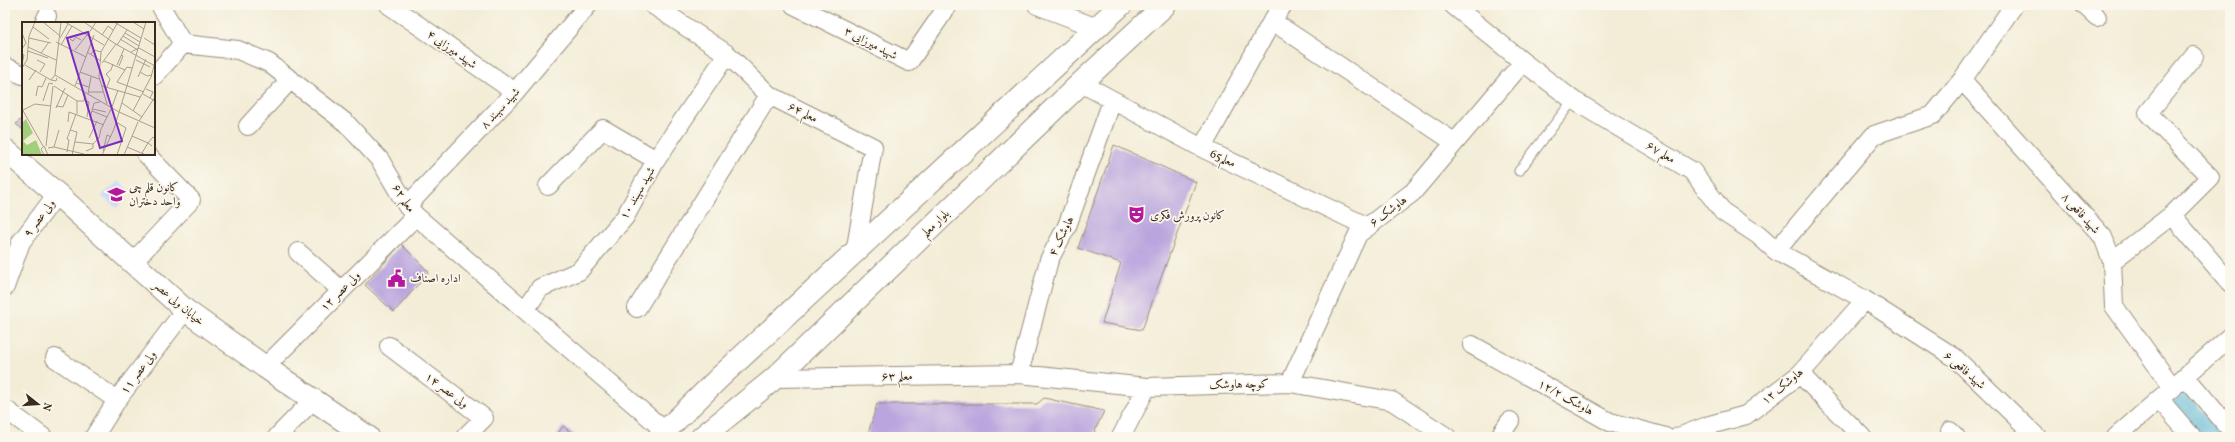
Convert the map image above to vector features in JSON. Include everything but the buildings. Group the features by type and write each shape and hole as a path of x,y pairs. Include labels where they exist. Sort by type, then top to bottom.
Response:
{"main road":[{"path":"662,434 720,377 1121,5"},
{"name":"بلوار معلم","path":"702,437 775,378 1081,83 1165,5"},
{"name":"خیابان ولی عصر","path":"5,150 57,194 185,310 265,367 368,437"}],"street":[{"path":"155,75 183,44 160,5"},
{"name":"شهید میرزایی ۴","path":"389,5 515,92"},
{"name":"شهید سهبند ۸","path":"412,211 588,5"},
{"name":"معلم ۶۴","path":"653,5 727,54 769,95 874,147 854,253"},
{"name":"شهید میرزایی ۳","path":"794,5 909,62 946,6"},
{"path":"1037,5 1097,28"},
{"path":"1202,148 1272,21 1284,5"},
{"name":"معلم ۶۷","path":"1453,5 1523,62 1573,100 1692,171 1723,212 1758,235 1776,251 1865,300"},
{"path":"1776,251 1874,135 1933,115 1962,80 2014,5"},
{"path":"2084,5 2097,18"},
{"path":"1272,21 1454,142"},
{"name":"معلم ۶۲","path":"183,44 238,50 268,63 346,123 380,160 412,211 526,308 662,434"},
{"name":"شهید سهبند ۱۰","path":"526,308 540,288 579,272 624,216 656,160 727,54"},
{"path":"2112,261 2172,215 2210,178 2148,113 2194,56"},
{"name":"هاوشک ۶","path":"1290,383 1358,234 1414,192 1454,142 1523,62"},
{"path":"248,126 290,80"},
{"name":"شهید فاقعی ۸","path":"1962,80 2103,237 2112,261 2114,306 2172,388"},
{"name":"معلم65","path":"1081,83 1202,148 1368,227"},
{"path":"637,308 769,95"},
{"name":"هاوشک ۴","path":"1019,374 1049,260 1067,226 1112,101"},
{"path":"548,186 603,129 656,160"},
{"path":"133,262 191,200 147,155"},
{"name":"ولی عصر ۹","path":"5,287 22,242 57,194"},
{"name":"ولی عصر ۱۲","path":"265,367 341,290 412,211"},
{"path":"2172,215 2230,283"},
{"path":"298,252 341,290"},
{"name":"هاوشک ۱۲","path":"1678,437 1710,425 1746,415 1800,374 1865,300"},
{"name":"شهید فاقعی ۶","path":"1865,300 1954,357 2037,437"},
{"name":"ولی عصر ۱۱","path":"94,437 117,400 185,310"},
{"path":"2116,437 2230,337"},
{"name":"هاوشک ۱۲/۲","path":"1472,345 1610,422 1665,437"},
{"name":"ولی عصر ۱۴","path":"389,346 484,418 465,437"},
{"path":"55,358 117,400"},
{"name":"معلم ۶۳","path":"775,378 1019,374"},
{"name":"کوچه هاوشک","path":"1019,374 1147,387 1290,383 1392,401 1448,437"},
{"path":"1800,374 1862,437"},
{"path":"1122,437 1147,387"},
{"path":"2172,388 2230,429"},
{"path":"2172,388 2192,437"},
{"path":"277,437 313,400"},
{"path":"5,409 43,437"},
{"path":"1499,437 1510,421"}],"lane":[{"path":"1519,170 1573,100"}],"shaded area":[{"name":"کانون قلم چی واحد دختران","path":"120,181 129,191 117,208 101,196"}],"waterway":[{"path":"2181,400 2213,437"}],"place":[{"name":"کانون قلم چی واحد دختران","path":"116,194"},
{"name":"کانون پرورش فکری","path":"1137,215"},
{"name":"اداره اصناف","path":"397,278"}]}
